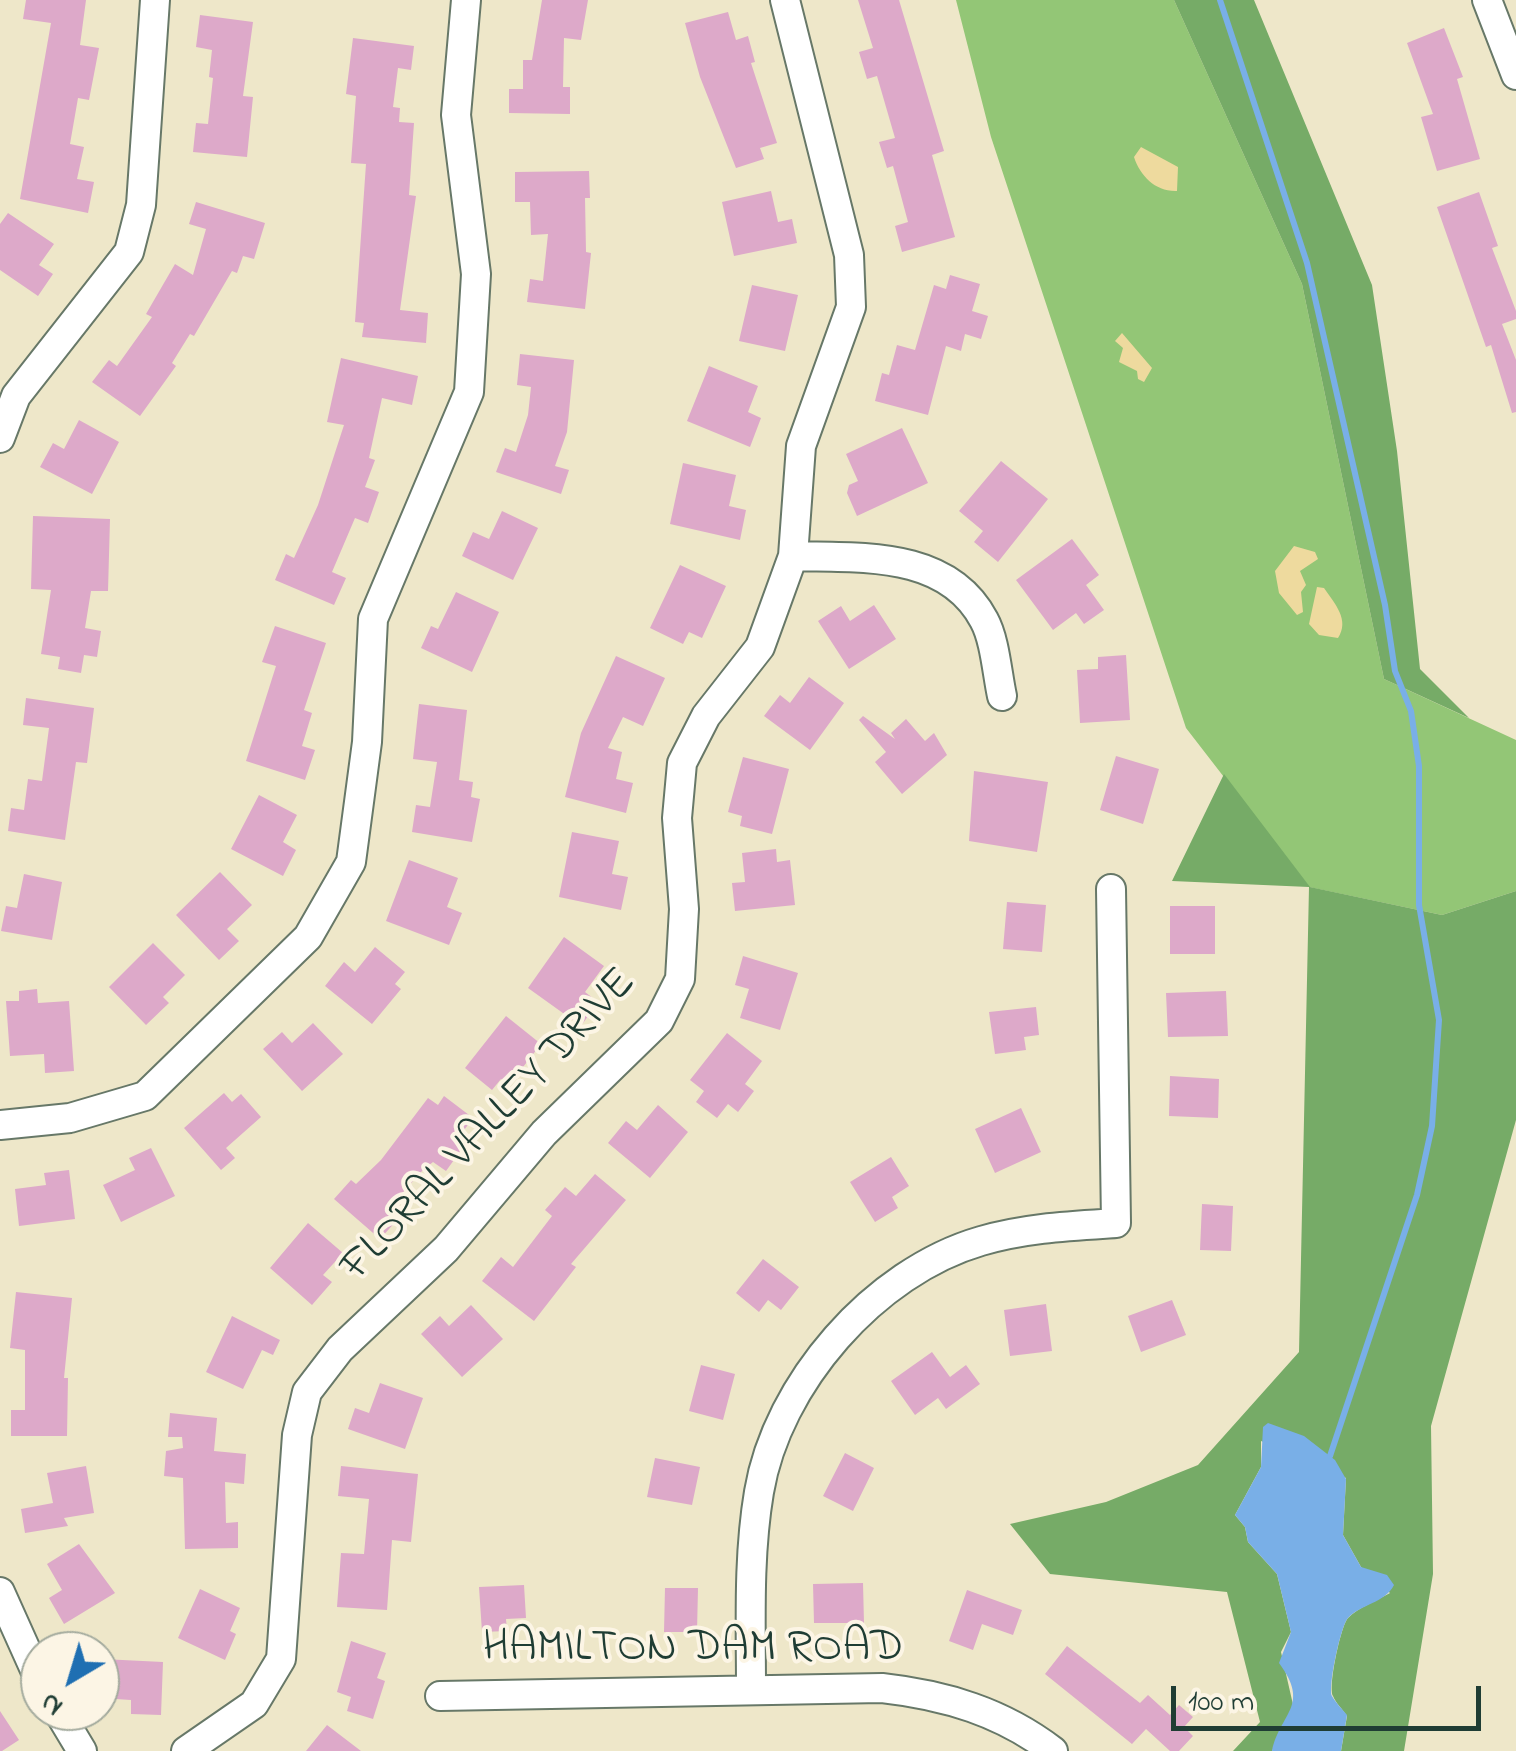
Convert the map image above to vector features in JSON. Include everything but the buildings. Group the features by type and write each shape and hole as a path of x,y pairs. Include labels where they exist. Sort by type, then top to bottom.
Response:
{"street":[{"path":"0,438 16,396 129,252 141,205 155,0"},
{"path":"0,1125 70,1118 145,1096 227,1020 308,936 351,862 367,742 373,620 469,392 476,274 456,115 466,0"},
{"name":"FLORAL VALLEY DRIVE","path":"186,1751 254,1704 281,1659 297,1435 306,1392 340,1349 446,1249 544,1133 659,1021 680,979 684,909 677,818 682,763 706,716 760,647 793,556 801,446 851,307 849,255 785,0"},
{"path":"1487,0 1516,74"},
{"path":"793,556 896,559 948,581 984,620 1002,696"},
{"path":"751,1689 752,1545 759,1488 775,1434 814,1366 870,1305 919,1270 977,1242 1042,1227 1116,1223 1111,890"},
{"path":"0,1592 20,1636"},
{"name":"HAMILTON DAM ROAD","path":"440,1696 882,1688 942,1695 1024,1729 1054,1751"}],"green space":[{"path":"956,0 1174,0 1302,284 1384,679 1516,740 1516,891 1442,915 1309,887 1186,728 991,137"},
{"path":"1174,0 1254,0 1372,285 1397,451 1420,669 1469,718 1384,679 1302,284"},
{"path":"1224,774 1310,887 1442,915 1516,891 1516,1120 1431,1426 1433,1574 1404,1751 1341,1751 1347,1716 1332,1690 1342,1632 1352,1614 1390,1593 1361,1567 1343,1535 1346,1478 1261,1441 1261,1467 1235,1515 1245,1527 1248,1542 1277,1574 1291,1632 1281,1652 1294,1709 1272,1751 1233,1751 1260,1722 1227,1592 1050,1574 1010,1524 1106,1502 1198,1465 1299,1352 1309,887 1172,881"}],"sand":[{"path":"1141,147 1178,167 1177,191 1156,186 1140,170 1134,157"},
{"path":"1122,333 1152,368 1144,382 1138,379 1137,371 1119,362 1123,348 1115,341"},
{"path":"1294,546 1315,552 1318,559 1300,571 1306,585 1301,592 1303,612 1297,615 1279,593 1275,571"},
{"path":"1317,587 1324,588 1340,612 1338,638 1319,635 1309,624"}],"water":[{"path":"1268,1423 1304,1436 1335,1460 1346,1479 1343,1535 1361,1567 1387,1575 1394,1585 1385,1596 1348,1618 1342,1632 1331,1690 1347,1715 1341,1751 1272,1751 1293,1700 1293,1690 1279,1663 1291,1632 1277,1574 1248,1542 1245,1527 1235,1515 1261,1467 1263,1427"}],"waterway":[{"path":"1220,0 1307,263 1385,605 1395,671 1411,711 1419,766 1419,905 1439,1020 1432,1126 1417,1195 1330,1456"}]}
